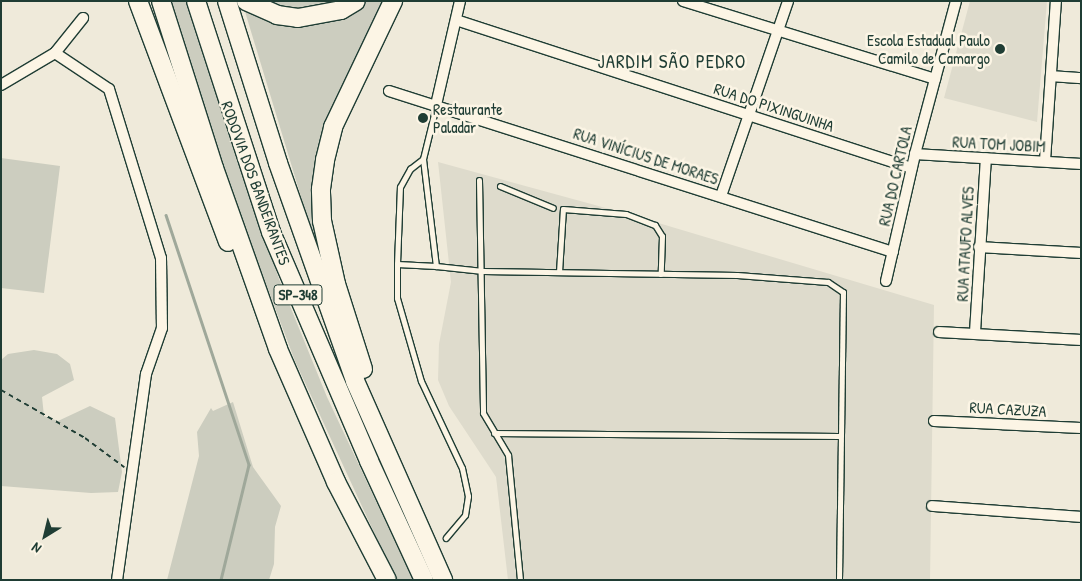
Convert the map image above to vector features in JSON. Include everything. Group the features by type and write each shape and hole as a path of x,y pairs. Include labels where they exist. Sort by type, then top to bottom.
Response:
{"highway":[{"path":"138,1 235,258 278,349"},
{"name":"RODOVIA DOS BANDEIRANTES","path":"161,1 214,168 278,349 336,482 387,580"},
{"name":"RODOVIA DOS BANDEIRANTES","path":"196,1 271,232 369,461 424,580"},
{"path":"227,1 278,163 355,381 397,482 443,580"},
{"path":"246,1 277,15 298,18 341,10 356,1"},
{"path":"394,1 334,127 325,160 322,213 336,284 397,482"}],"street":[{"path":"436,105 460,1"},
{"path":"683,1 778,32 936,79"},
{"path":"721,196 788,1"},
{"name":"RUA DO CARTOLA","path":"886,281 915,154 956,1"},
{"path":"1045,161 1056,1"},
{"path":"1,85 55,53 82,18"},
{"name":"RUA DO PIXINGUINHA","path":"456,20 912,168"},
{"path":"55,53 109,89 162,258 162,328 146,374 117,580"},
{"path":"1051,76 1081,78"},
{"name":"RUA VINÍCIUS DE MORAES","path":"389,91 893,252"},
{"name":"RUA TOM JOBIM","path":"915,154 1081,164"},
{"name":"RUA ATAUFO ALVES","path":"975,332 986,158"},
{"path":"979,246 1081,253"},
{"path":"939,332 975,332 1081,340"},
{"name":"RUA CAZUZA","path":"934,421 1081,428"},
{"path":"932,506 1081,517"}],"lane":[{"path":"436,105 423,159 436,266"},
{"path":"423,159 410,169 400,187 397,298 421,381 462,468 468,496 465,515 446,538"},
{"path":"479,180 483,271 483,413 508,454 520,580"},
{"path":"500,186 553,208"},
{"path":"559,272 563,209 626,214 655,225 662,236 661,274"},
{"path":"398,264 483,271 737,275 828,282 843,292 839,436 839,580"},
{"path":"494,433 839,436"}],"path":[{"path":"1,390 85,438 132,473"}],"shaded area":[{"path":"170,1 187,1 279,279 327,397 413,580 396,580 295,361 221,164"},
{"path":"254,1 345,1 307,13"},
{"path":"366,1 387,1 339,97 315,206 315,243 243,5 262,16"},
{"name":"Escola Estadual Paulo Camilo de Camargo","path":"970,1 1047,1 1037,122 944,98"},
{"path":"1,158 60,166 44,293 1,288"},
{"path":"438,162 635,216 934,305 930,580 508,580 496,477 449,406 438,380 439,344 451,282"},
{"path":"34,350 57,354 70,364 74,380 42,397 44,416 58,421 90,406 115,418 122,472 118,492 91,493 1,486 1,360 8,354"},
{"path":"233,402 253,467 281,506 275,527 274,564 269,580 167,580 199,456 197,432 211,408 213,411"}],"waterway":[{"path":"166,215 249,465 221,580"}],"place":[{"name":"Escola Estadual Paulo Camilo de Camargo","path":"1000,49"},
{"name":"Restaurante Paladar","path":"423,118"}],"district":[{"name":"JARDIM SÃO PEDRO","path":"672,62"}]}
